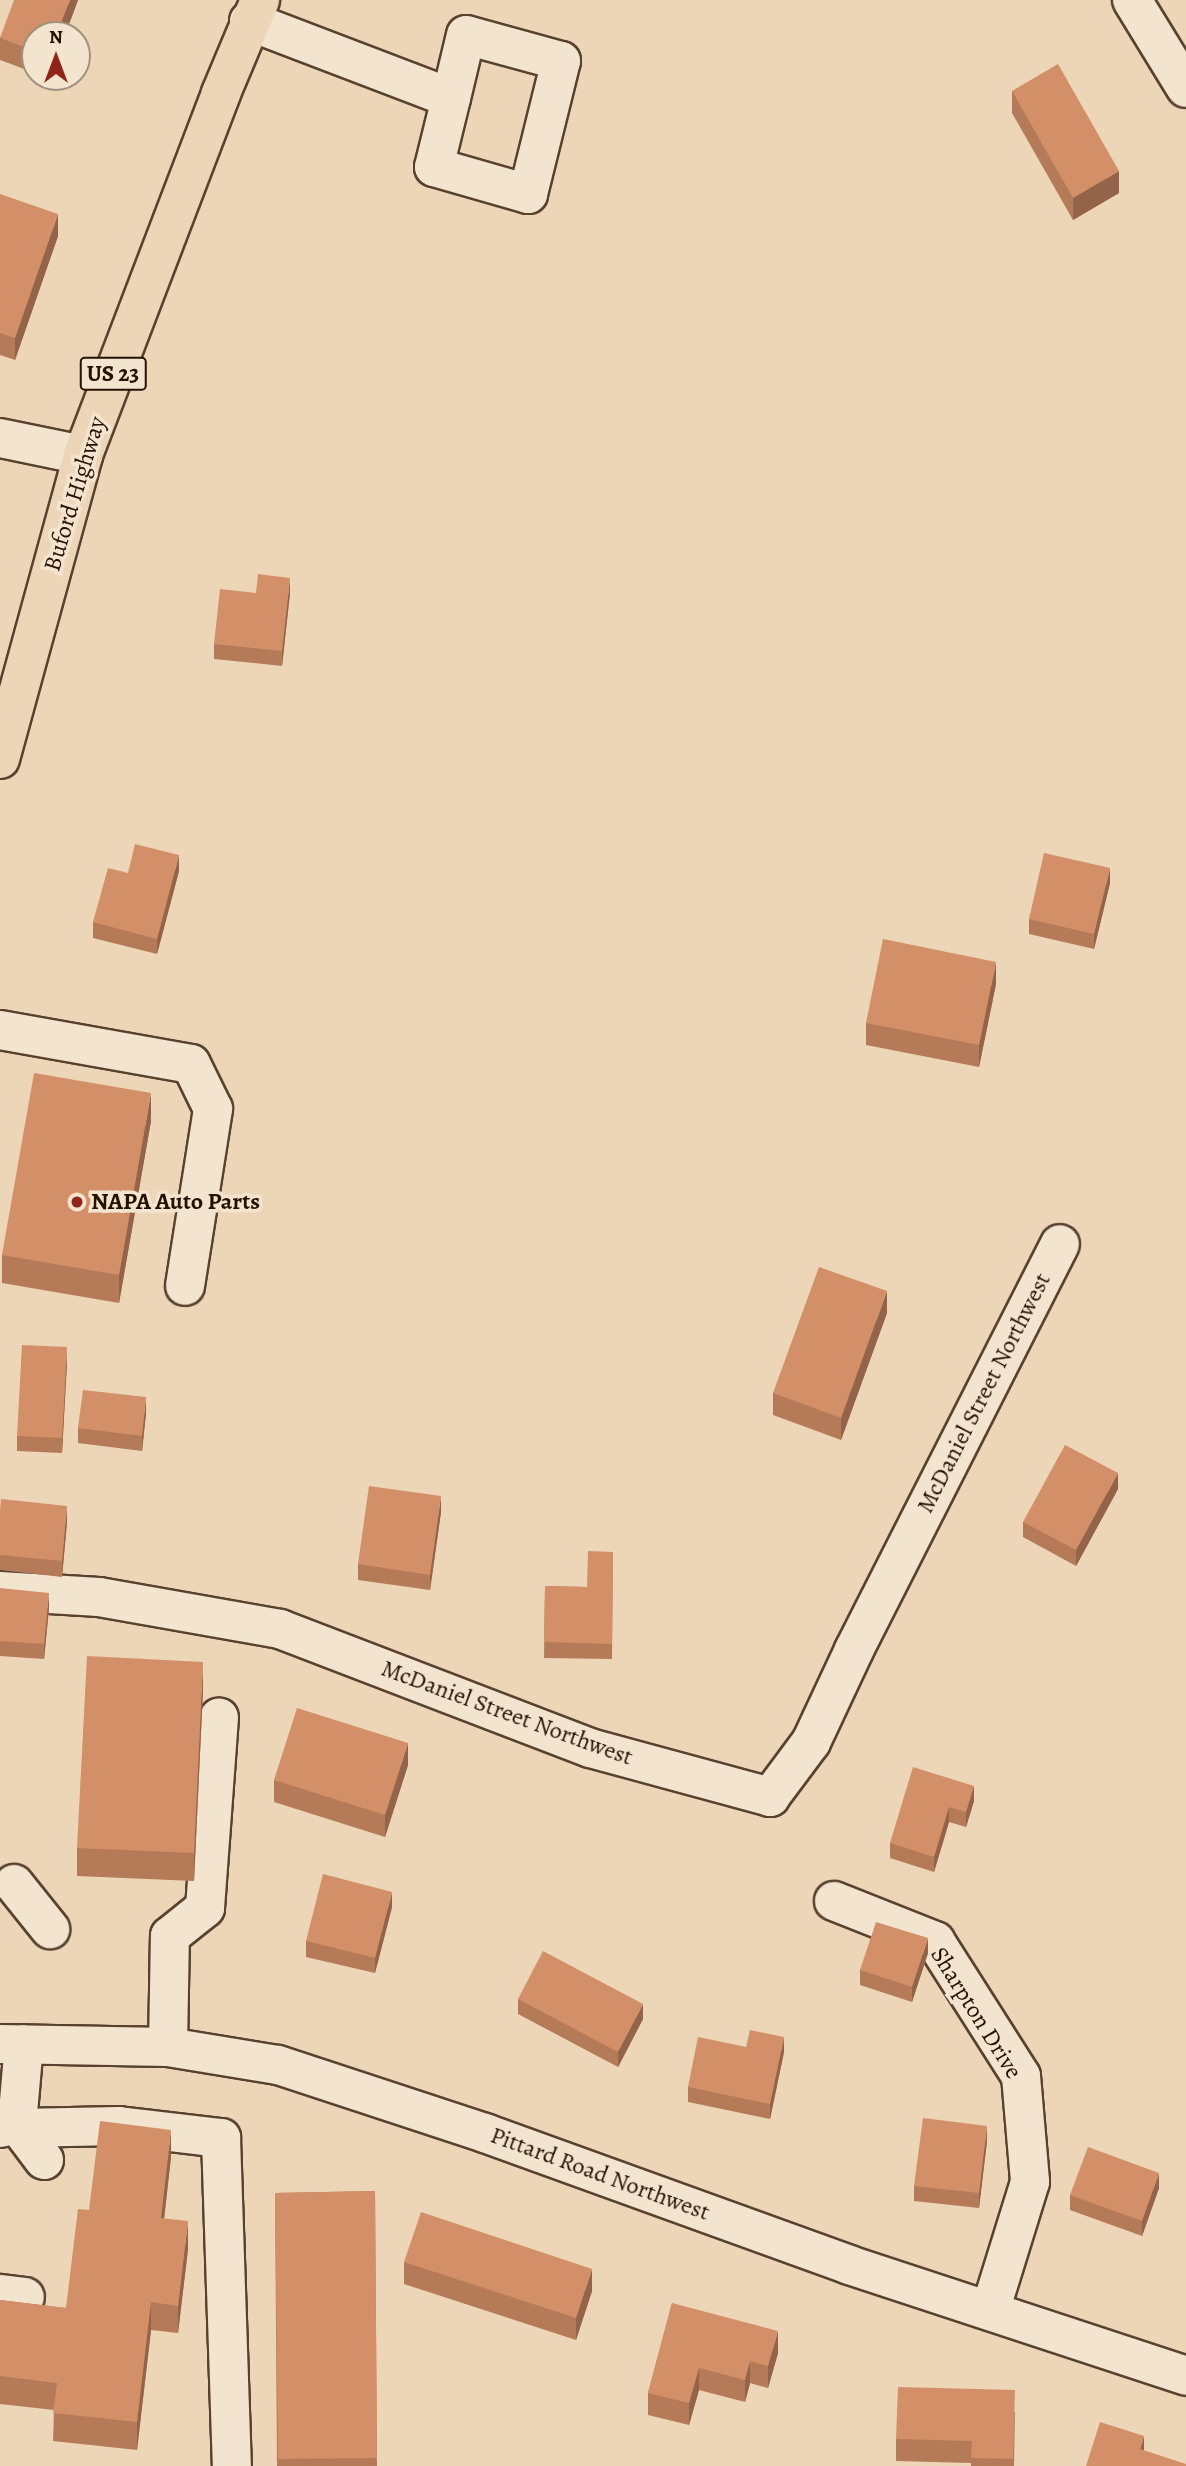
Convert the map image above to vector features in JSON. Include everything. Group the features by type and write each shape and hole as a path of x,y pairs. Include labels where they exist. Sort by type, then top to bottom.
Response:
{"main road":[{"name":"Buford Highway","path":"0,759 83,455 255,10"}],"street":[{"path":"1132,0 1186,88"},
{"path":"255,10 451,98"},
{"path":"0,438 83,455"},
{"path":"0,1030 191,1064 213,1109 185,1286"},
{"name":"McDaniel Street Northwest","path":"0,1591 99,1597 280,1629 590,1748 770,1797 811,1742 866,1626 1060,1244"},
{"path":"168,2046 170,1936 205,1908 219,1718"},
{"path":"13,1884 50,1929"},
{"name":"Sharpton Drive","path":"834,1901 935,1941 1021,2077 1030,2182 990,2311"},
{"path":"12,2044 12,2127 44,2160"},
{"name":"Pittard Road Northwest","path":"12,2044 168,2046 278,2065 485,2133 849,2265 1186,2376"},
{"path":"12,2127 119,2126 221,2138 232,2466"}],"building":[{"path":"14,0 70,0 62,21 21,21 21,46 0,38"},
{"path":"1058,64 1119,171 1073,198 1012,91"},
{"path":"0,194 58,214 15,338 0,333"},
{"path":"258,574 290,578 282,651 214,644 220,589 256,593"},
{"path":"135,844 179,855 157,939 93,922 108,868 128,873"},
{"path":"1044,853 1110,868 1094,934 1029,919"},
{"path":"883,939 996,962 979,1045 866,1023"},
{"name":"NAPA Auto Parts","path":"34,1073 151,1093 119,1275 2,1255"},
{"path":"819,1267 887,1291 841,1418 773,1393"},
{"path":"22,1345 67,1347 62,1438 17,1436"},
{"path":"83,1390 146,1397 142,1436 78,1428"},
{"path":"1065,1445 1118,1473 1076,1550 1023,1522"},
{"path":"369,1486 441,1496 430,1575 358,1564"},
{"path":"1,1499 67,1506 62,1561 0,1555"},
{"path":"588,1551 613,1552 612,1644 544,1642 545,1586 587,1587"},
{"path":"0,1588 49,1593 44,1644 0,1641"},
{"path":"87,1656 203,1662 194,1853 77,1848"},
{"path":"297,1708 408,1743 385,1815 274,1780"},
{"path":"913,1767 974,1786 966,1812 949,1807 934,1857 890,1843"},
{"path":"323,1874 392,1892 375,1958 306,1941"},
{"path":"876,1922 928,1938 912,1987 860,1970"},
{"path":"543,1951 643,2004 618,2052 518,1999"},
{"path":"750,2030 784,2037 770,2104 688,2087 698,2037 746,2047"},
{"path":"923,2118 987,2126 979,2193 914,2186"},
{"path":"100,2121 171,2130 161,2218 188,2221 178,2306 151,2302 137,2422 53,2413 57,2383 0,2376 0,2300 66,2308 78,2209 89,2210"},
{"path":"1088,2147 1159,2173 1142,2221 1070,2195"},
{"path":"375,2191 377,2458 278,2459 275,2193"},
{"path":"421,2212 592,2269 576,2318 404,2262"},
{"path":"672,2303 778,2331 768,2366 750,2361 745,2380 699,2368 689,2403 648,2393"},
{"path":"898,2387 1015,2390 1013,2459 971,2458 972,2441 896,2439"},
{"path":"1100,2422 1144,2436 1140,2449 1186,2466 1086,2466"}],"place":[{"name":"NAPA Auto Parts","path":"77,1202"}]}
